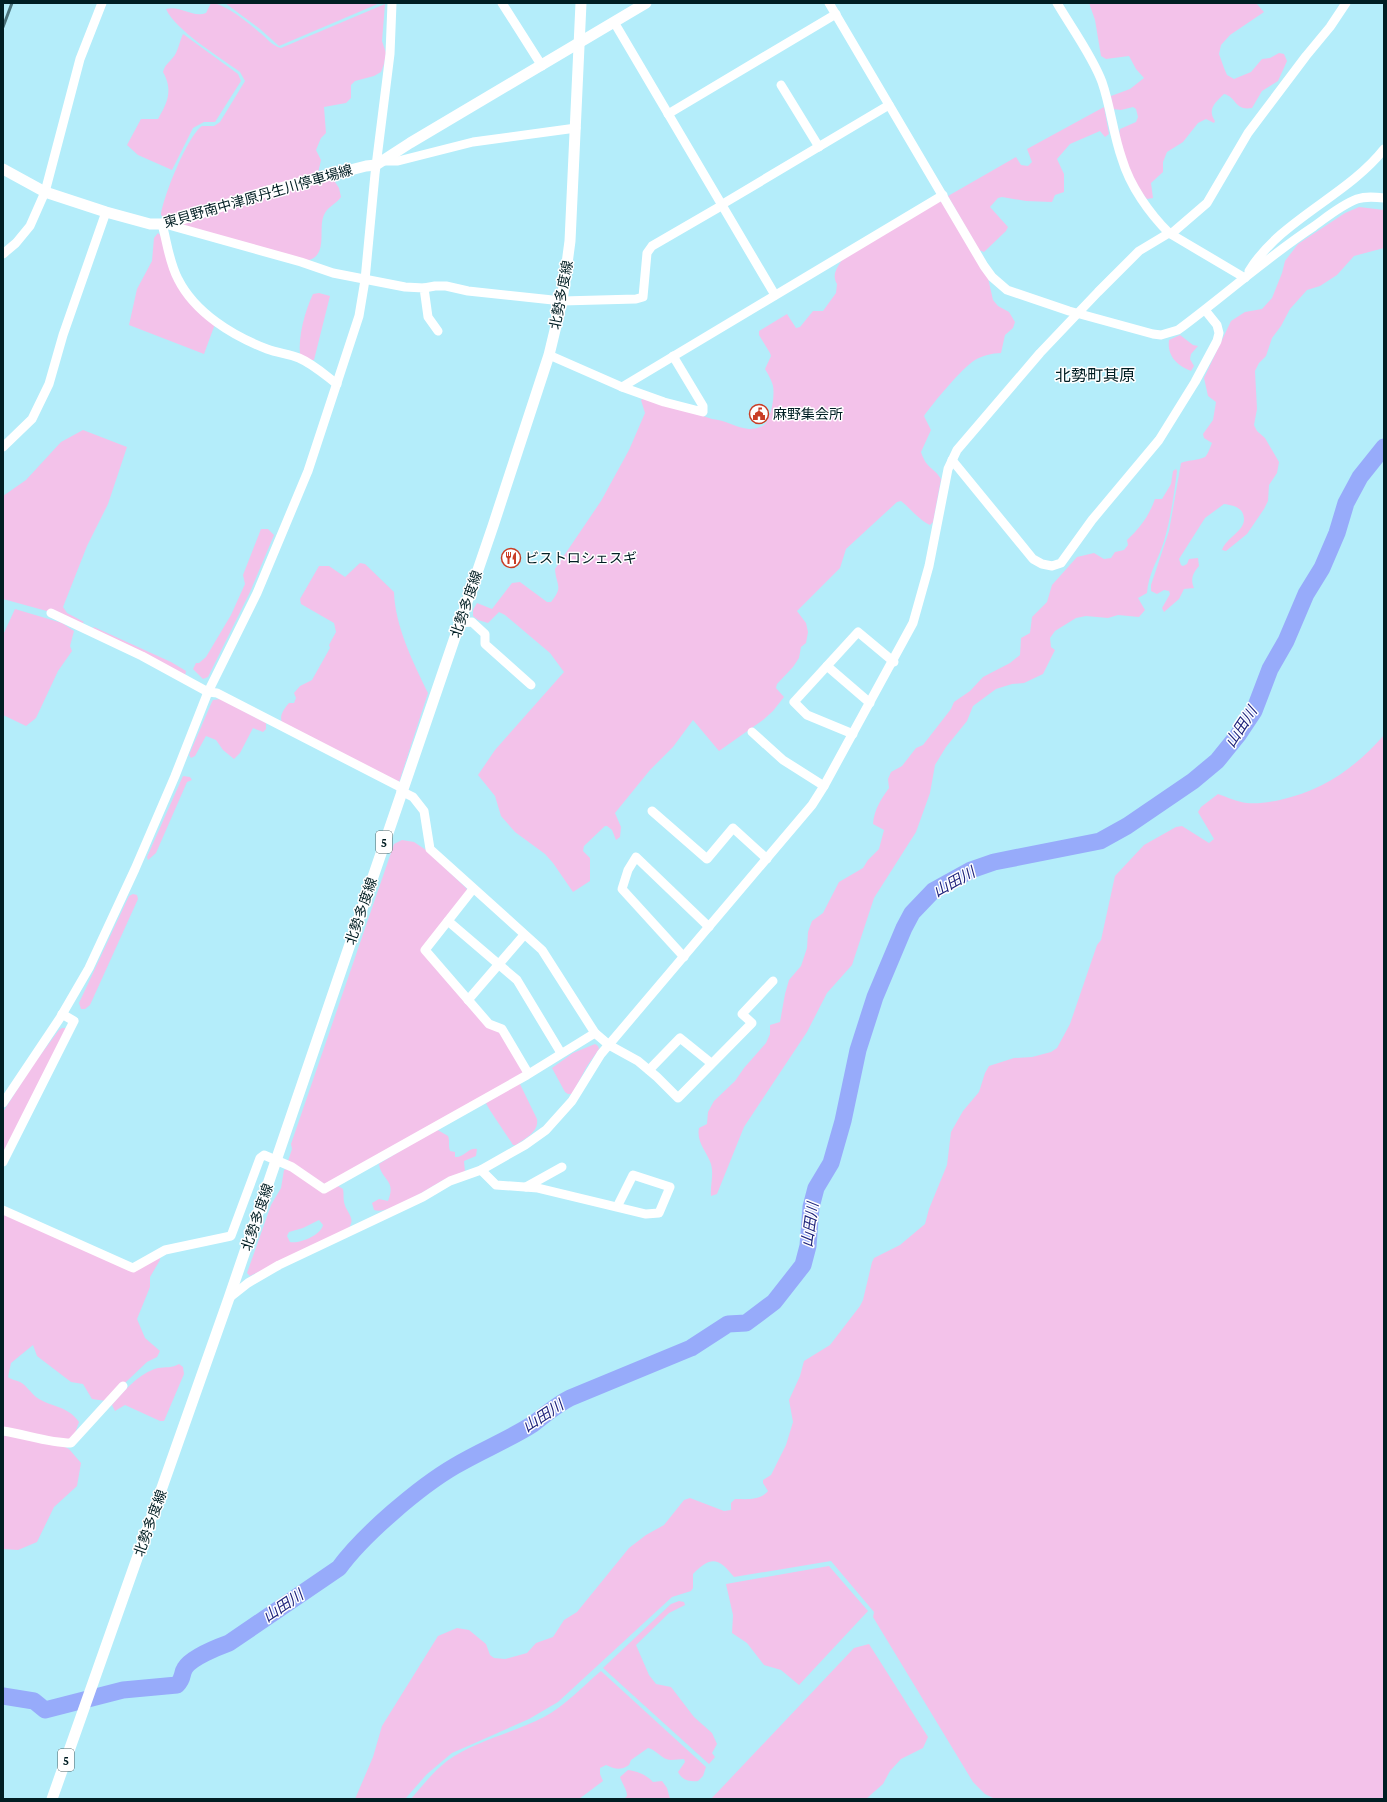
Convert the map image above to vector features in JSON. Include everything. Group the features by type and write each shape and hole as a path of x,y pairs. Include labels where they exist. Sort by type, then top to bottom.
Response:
{"main road":[{"name":"北勢多度線","path":"52,1799 229,1298 460,623 549,355 562,301 570,241 581,3"},
{"name":"東貝野南中津原丹生川停車場線","path":"3,169 45,192 106,212 150,224 163,224 268,191 379,163 646,3"}],"street":[{"path":"3,254 16,243 30,226 45,192 80,60 102,3"},
{"path":"3,1103 62,1014 89,968 135,869 175,776 184,748 208,692 256,593 286,526 308,471 359,316 365,280 379,163 390,54 392,3"},
{"path":"829,3 992,277 1007,290 1078,313 1144,332 1162,335 1178,330 1275,253 1349,203 1369,197 1384,198"},
{"path":"1057,3 1102,82 1120,154 1127,174 1159,223 1170,234 1245,278"},
{"path":"229,1298 248,1284 279,1265 423,1197 450,1181 481,1170 525,1145 546,1130 566,1109 601,1054 812,805 824,786 894,662 917,614 929,566 948,469 957,450 1040,353 1139,251 1170,234 1207,203 1248,133 1330,27 1346,3"},
{"path":"506,4 542,66"},
{"path":"668,114 836,14"},
{"path":"614,22 775,295"},
{"path":"781,85 819,147"},
{"path":"337,384 300,359 268,349 224,328 203,310 189,296 178,280 174,270 163,224 301,262 332,274 365,280 424,288 446,286 468,291 562,301 636,299 643,297 647,253 652,246 889,105"},
{"path":"379,163 398,161 473,142 576,128"},
{"path":"1245,278 1257,258 1296,223 1365,168 1384,149"},
{"path":"622,387 943,195"},
{"path":"3,447 32,419 49,384 63,335 106,212"},
{"path":"424,288 428,317 438,331"},
{"path":"952,460 1033,559 1042,564 1052,566 1061,562 1092,520 1159,440 1195,382 1217,341 1219,333 1217,325 1205,310"},
{"path":"549,355 622,387 664,402 703,412 703,406 673,356"},
{"path":"51,613 142,656 208,692 217,693 413,797 424,811 430,849 548,958 595,1033 609,1045 630,1056 649,1070 678,1098 752,1023 742,1014 773,981"},
{"path":"460,623 472,622 485,634 485,644 531,685"},
{"path":"853,734 807,715 794,702 858,632 894,662"},
{"path":"827,666 870,703"},
{"path":"752,732 783,760 824,786"},
{"path":"652,811 707,859 733,828 767,859"},
{"path":"684,957 622,889 628,870 636,857 709,928"},
{"path":"474,889 425,950 489,1024 502,1029 528,1073"},
{"path":"448,921 517,980 561,1053"},
{"path":"468,1000 524,935"},
{"path":"3,1162 74,1021 62,1014"},
{"path":"3,1210 133,1268 165,1250 231,1236 260,1158 264,1156 288,1165 324,1189 528,1073 595,1033"},
{"path":"649,1070 680,1038 711,1063"},
{"path":"525,1187 562,1167"},
{"path":"481,1170 496,1185 538,1188 646,1214 659,1213 670,1187 633,1175 617,1207"},
{"path":"3,1431 71,1444 123,1386"}],"shaded area":[{"path":"211,3 223,6 236,14 272,43 281,48 385,4 382,41 386,53 384,64 381,72 374,76 355,81 351,85 351,98 346,103 324,107 326,133 321,138 316,150 321,160 318,173 173,218 164,218 161,215 166,195 183,153 190,141 202,126 214,126 220,122 245,81 240,72 199,43 179,26 166,9 171,8 201,14 206,13"},
{"path":"225,3 380,3 279,46 260,29"},
{"path":"1089,3 1256,3 1264,12 1230,35 1221,45 1219,54 1227,75 1234,79 1251,72 1262,59 1270,58 1279,53 1284,54 1287,61 1278,81 1262,91 1252,108 1242,108 1224,94 1213,106 1212,113 1215,121 1214,123 1206,119 1198,123 1183,142 1167,152 1163,162 1163,172 1151,183 1153,198 1147,199 1127,166 1120,147 1120,129 1136,122 1138,117 1136,109 1133,107 1121,110 1113,109 1111,96 1130,89 1144,78 1136,69 1129,56 1106,59 1101,56 1095,20"},
{"path":"183,34 238,74 241,81 215,122 204,122 193,128 172,170 138,155 127,145 141,119 158,119 168,96 168,85 163,72 165,66 176,53"},
{"path":"1104,107 1109,134 1105,137 1100,131 1070,144 1057,159 1064,174 1064,192 1055,195 1052,202 1026,201 1002,197 998,198 990,207 1008,227 1006,231 984,252 979,250 948,196 1016,157 1021,165 1028,166 1032,162 1027,149"},
{"path":"327,178 333,179 339,188 341,197 325,213 318,254 305,261 177,225"},
{"path":"938,201 942,202 988,278 993,300 998,306 1009,312 1015,322 1013,328 1005,335 1001,353 984,356 969,364 948,386 924,416 931,430 921,452 928,465 941,479 933,522 930,525 926,523 901,501 897,502 846,549 840,568 797,611 806,623 808,632 806,643 801,647 799,658 793,667 777,684 776,688 784,697 773,711 763,720 719,751 693,720 673,747 650,770 615,813 621,827 620,837 616,840 612,830 605,826 584,846 583,851 590,858 590,881 573,892 545,854 515,832 501,816 495,796 478,775 495,750 564,672 550,653 505,615 499,612 488,623 478,620 473,616 473,610 477,603 492,609 512,583 520,582 547,602 551,602 555,597 558,586 555,569 601,501 629,450 645,413 641,400 646,397 744,428 754,429 764,425 769,418 773,401 773,386 765,369 771,356 759,335 759,331 787,314 796,328 800,327 813,311 823,311 836,293 837,284 835,274 843,258"},
{"path":"1359,207 1384,210 1384,248 1354,256 1337,275 1320,286 1307,290 1290,309 1281,326 1272,338 1266,356 1259,363 1255,371 1257,409 1254,425 1257,431 1265,438 1279,462 1277,473 1269,485 1268,501 1247,534 1226,551 1222,550 1243,524 1244,520 1242,512 1235,507 1224,504 1205,518 1179,559 1181,565 1183,566 1187,564 1189,559 1198,558 1199,566 1192,579 1194,588 1184,589 1179,599 1164,612 1162,608 1170,594 1169,591 1164,590 1157,594 1151,591 1151,585 1169,531 1181,463 1206,456 1212,443 1204,438 1203,434 1213,420 1216,402 1208,396 1204,378 1231,321 1245,312 1262,309 1272,298 1285,261 1298,244 1345,213"},
{"path":"158,233 161,236 173,278 186,297 215,324 204,354 129,325 137,289 152,261 154,238"},
{"path":"319,293 330,296 314,360 310,360 300,355 301,332 307,308 313,294"},
{"path":"1180,335 1193,345 1198,346 1191,354 1190,359 1194,366 1191,371 1177,363 1169,350 1169,340"},
{"path":"83,430 127,447 108,504 87,546 63,607 67,613 84,622 81,624 54,613 3,599 3,496 26,480 61,442"},
{"path":"1176,469 1177,471 1169,524 1164,541 1152,573 1147,593 1138,598 1145,610 1139,617 1118,615 1108,618 1086,616 1076,618 1055,631 1050,638 1051,647 1055,650 1043,674 1024,683 1012,684 996,689 973,706 967,721 946,747 935,765 930,793 916,832 874,898 852,965 827,993 807,1032 744,1127 717,1194 711,1196 712,1168 700,1142 698,1133 699,1128 707,1124 708,1112 714,1101 735,1081 744,1068 766,1043 770,1034 770,1025 780,1022 789,980 801,966 807,948 808,932 812,921 823,913 839,882 863,868 868,860 879,849 884,830 873,824 878,805 889,788 888,779 891,772 902,766 916,748 923,745 951,709 954,702 970,691 983,677 1010,663 1020,655 1021,638 1030,633 1032,617 1047,602 1052,585 1077,557 1094,553 1104,559 1111,558 1115,552 1124,550 1128,545 1127,540 1144,521 1155,499 1162,499 1171,484 1173,471"},
{"path":"261,529 268,529 274,535 250,592 208,677 203,679 193,669 196,663 199,663 206,657 231,615 245,584 243,575"},
{"path":"360,563 365,564 394,592 395,605 401,631 428,693 399,782 282,723 281,720 282,712 285,708 289,703 294,703 296,698 294,693 300,686 312,680 330,648 329,645 336,632 334,623 301,604 300,599 319,566 329,566 345,577"},
{"path":"15,609 62,623 74,631 70,646 72,651 58,671 36,718 26,726 3,715 3,635"},
{"path":"94,627 171,662 186,671 185,676 92,629"},
{"path":"220,699 266,723 266,729 263,732 253,728 240,753 234,759 223,750 216,740 206,736 195,756 191,758 189,755 211,704 213,700"},
{"path":"1384,735 1384,1799 995,1799 985,1794 973,1782 873,1617 874,1612 831,1561 734,1577 724,1566 715,1561 705,1564 693,1574 693,1588 691,1591 672,1597 558,1702 529,1719 452,1753 427,1774 405,1799 355,1799 373,1757 382,1726 438,1636 457,1628 469,1630 486,1644 490,1655 494,1658 505,1659 527,1653 536,1643 553,1637 564,1620 577,1612 629,1548 646,1535 664,1525 684,1500 690,1498 724,1511 731,1510 731,1503 735,1499 757,1498 768,1491 763,1483 763,1480 771,1475 786,1445 793,1422 789,1400 800,1376 804,1361 830,1345 860,1306 874,1258 900,1245 925,1224 929,1209 947,1165 951,1132 963,1111 979,1092 985,1073 989,1066 1014,1058 1032,1057 1051,1052 1057,1048 1070,1024 1097,945 1101,940 1115,876 1144,845 1176,827 1182,826 1209,843 1214,839 1198,812 1201,807 1218,794 1247,803 1260,803 1296,796 1325,784 1338,776 1362,758"},
{"path":"183,776 190,777 192,780 187,782 156,853 148,860 147,857"},
{"path":"402,840 414,842 426,850 466,888 468,892 421,950 501,1032 525,1073 326,1185 288,1161 292,1149 291,1144 394,844"},
{"path":"133,894 137,895 138,899 90,1005 85,1009 81,1009 79,1003 129,896"},
{"path":"62,1028 68,1028 3,1157 3,1112 33,1065"},
{"path":"595,1044 599,1049 587,1066 572,1094 568,1094 565,1092 552,1068 573,1053"},
{"path":"519,1082 537,1119 537,1124 534,1131 528,1137 516,1145 513,1145 486,1103"},
{"path":"436,1129 448,1136 450,1151 455,1152 455,1157 477,1149 476,1156 464,1161 465,1172 447,1178 411,1199 390,1209 381,1211 374,1210 372,1203 379,1199 388,1201 391,1189 390,1184 380,1169 379,1164"},
{"path":"288,1168 318,1189 338,1186 343,1189 344,1202 351,1222 348,1229 250,1276 247,1273 271,1205 281,1188 284,1170","holes":["319,1220 323,1225 321,1229 310,1238 299,1242 290,1242 287,1236 289,1232 303,1228"]},
{"path":"3,1213 133,1270 160,1256 160,1260 150,1277 150,1287 137,1319 145,1338 160,1351 157,1357 147,1362 106,1401 92,1399 83,1384 71,1382 37,1356 33,1345 11,1363 8,1377 20,1382 42,1401 69,1412 79,1422 74,1436 67,1441 3,1429"},
{"path":"179,1364 183,1367 184,1374 164,1421 160,1421 125,1405 115,1411 112,1405 138,1378 151,1370 171,1367"},
{"path":"3,1434 63,1446 69,1449 81,1463 77,1486 54,1507 37,1542 18,1550 3,1549"},
{"path":"829,1566 868,1611 799,1685 781,1670 764,1665 747,1643 732,1633 733,1615 726,1584"},
{"path":"679,1601 684,1602 685,1605 669,1613 636,1645 649,1675 656,1684 671,1687 694,1717 712,1733 717,1744 712,1753 715,1757 709,1764 603,1668 671,1604"},
{"path":"869,1644 928,1737 923,1748 901,1759 890,1771 883,1784 866,1799 711,1799 854,1648"},
{"path":"601,1671 706,1767 703,1776 698,1781 686,1780 678,1772 685,1762 684,1759 668,1760 648,1748 631,1760 629,1765 626,1767 618,1769 606,1765 600,1768 600,1774 603,1781 579,1799 411,1799 432,1774 447,1761 470,1748 544,1717 567,1702"},
{"path":"628,1770 642,1774 653,1782 662,1781 667,1788 670,1799 624,1799 627,1796 627,1793 620,1777"}],"waterway":[{"name":"山田川","path":"3,1696 34,1701 45,1710 123,1690 177,1685 181,1680 185,1668 193,1660 205,1653 229,1643 339,1568 362,1541 392,1512 441,1475 523,1430 570,1398 691,1348 728,1324 746,1323 774,1302 803,1265 808,1246 811,1207 816,1188 831,1163 843,1121 858,1050 875,997 904,928 912,913 933,891 971,870 994,862 1100,841 1127,826 1193,781 1217,761 1238,735 1254,711 1270,669 1286,641 1306,594 1322,568 1337,533 1346,503 1360,477 1384,447"}],"railway":[{"path":"3,27 12,3"}],"place":[{"name":"麻野集会所","path":"759,414"},
{"name":"ビストロシェスギ","path":"511,558"}],"district":[{"name":"北勢町其原","path":"1095,375"}]}
